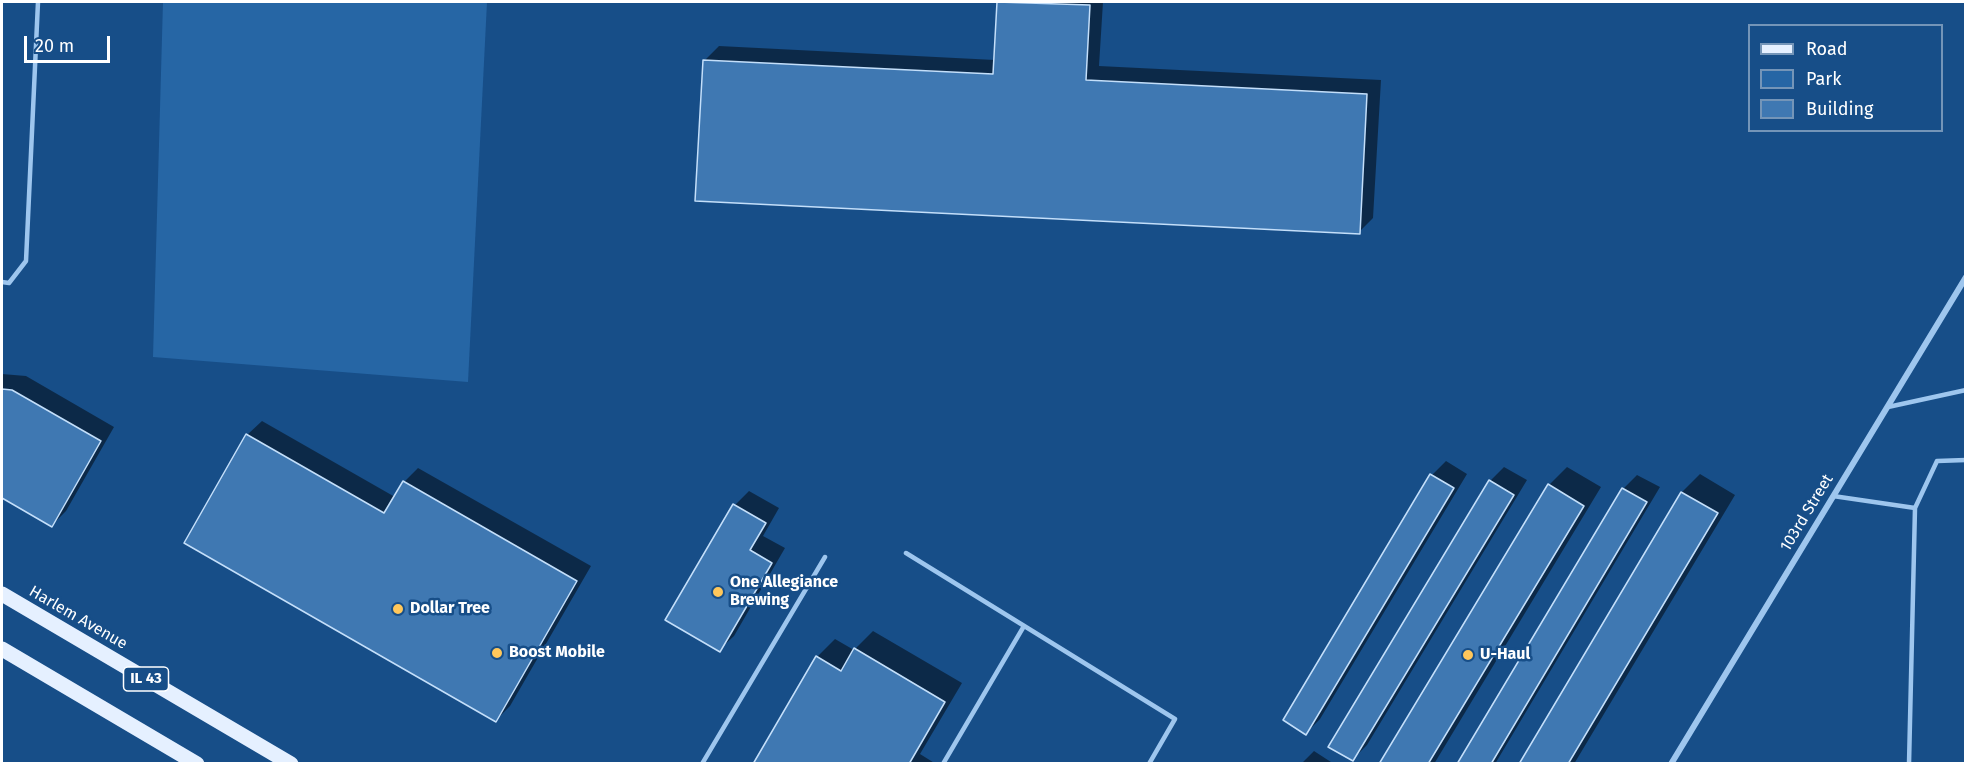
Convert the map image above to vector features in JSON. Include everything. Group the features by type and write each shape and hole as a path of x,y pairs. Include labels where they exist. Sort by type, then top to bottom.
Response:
{"main road":[{"name":"Harlem Avenue","path":"2,594 291,764"},
{"path":"2,649 197,764"}],"street":[{"name":"103rd Street","path":"1671,764 1965,277"}],"lane":[{"path":"2,282 9,283 26,261 38,2"},
{"path":"1888,407 1965,390"},
{"path":"1909,764 1915,508 1937,462 1965,460"},
{"path":"1833,496 1915,508"},
{"path":"906,553 1175,719 1149,764"},
{"path":"702,764 825,557"},
{"path":"943,764 1024,626"}],"green space":[{"path":"163,2 487,2 468,382 153,357"}],"building":[{"path":"997,2 1090,5 1086,80 1367,94 1360,234 695,201 703,60 993,74"},
{"path":"2,389 12,390 101,441 52,527 2,498"},
{"path":"246,434 384,513 403,481 577,581 496,722 184,543"},
{"path":"1430,474 1454,488 1306,735 1283,720"},
{"path":"1489,480 1514,495 1353,761 1328,747"},
{"path":"1548,484 1584,506 1428,764 1379,764"},
{"path":"1622,488 1647,502 1491,764 1457,764"},
{"path":"1681,492 1718,513 1568,764 1519,764"},
{"name":"One Allegiance Brewing","path":"733,504 766,523 750,550 772,563 720,652 665,620"},
{"path":"854,648 945,702 909,764 753,764 816,656 841,671"}],"place":[{"name":"One Allegiance Brewing","path":"718,592"},
{"name":"Dollar Tree","path":"398,609"},
{"name":"Boost Mobile","path":"497,653"},
{"name":"U-Haul","path":"1468,655"}]}
